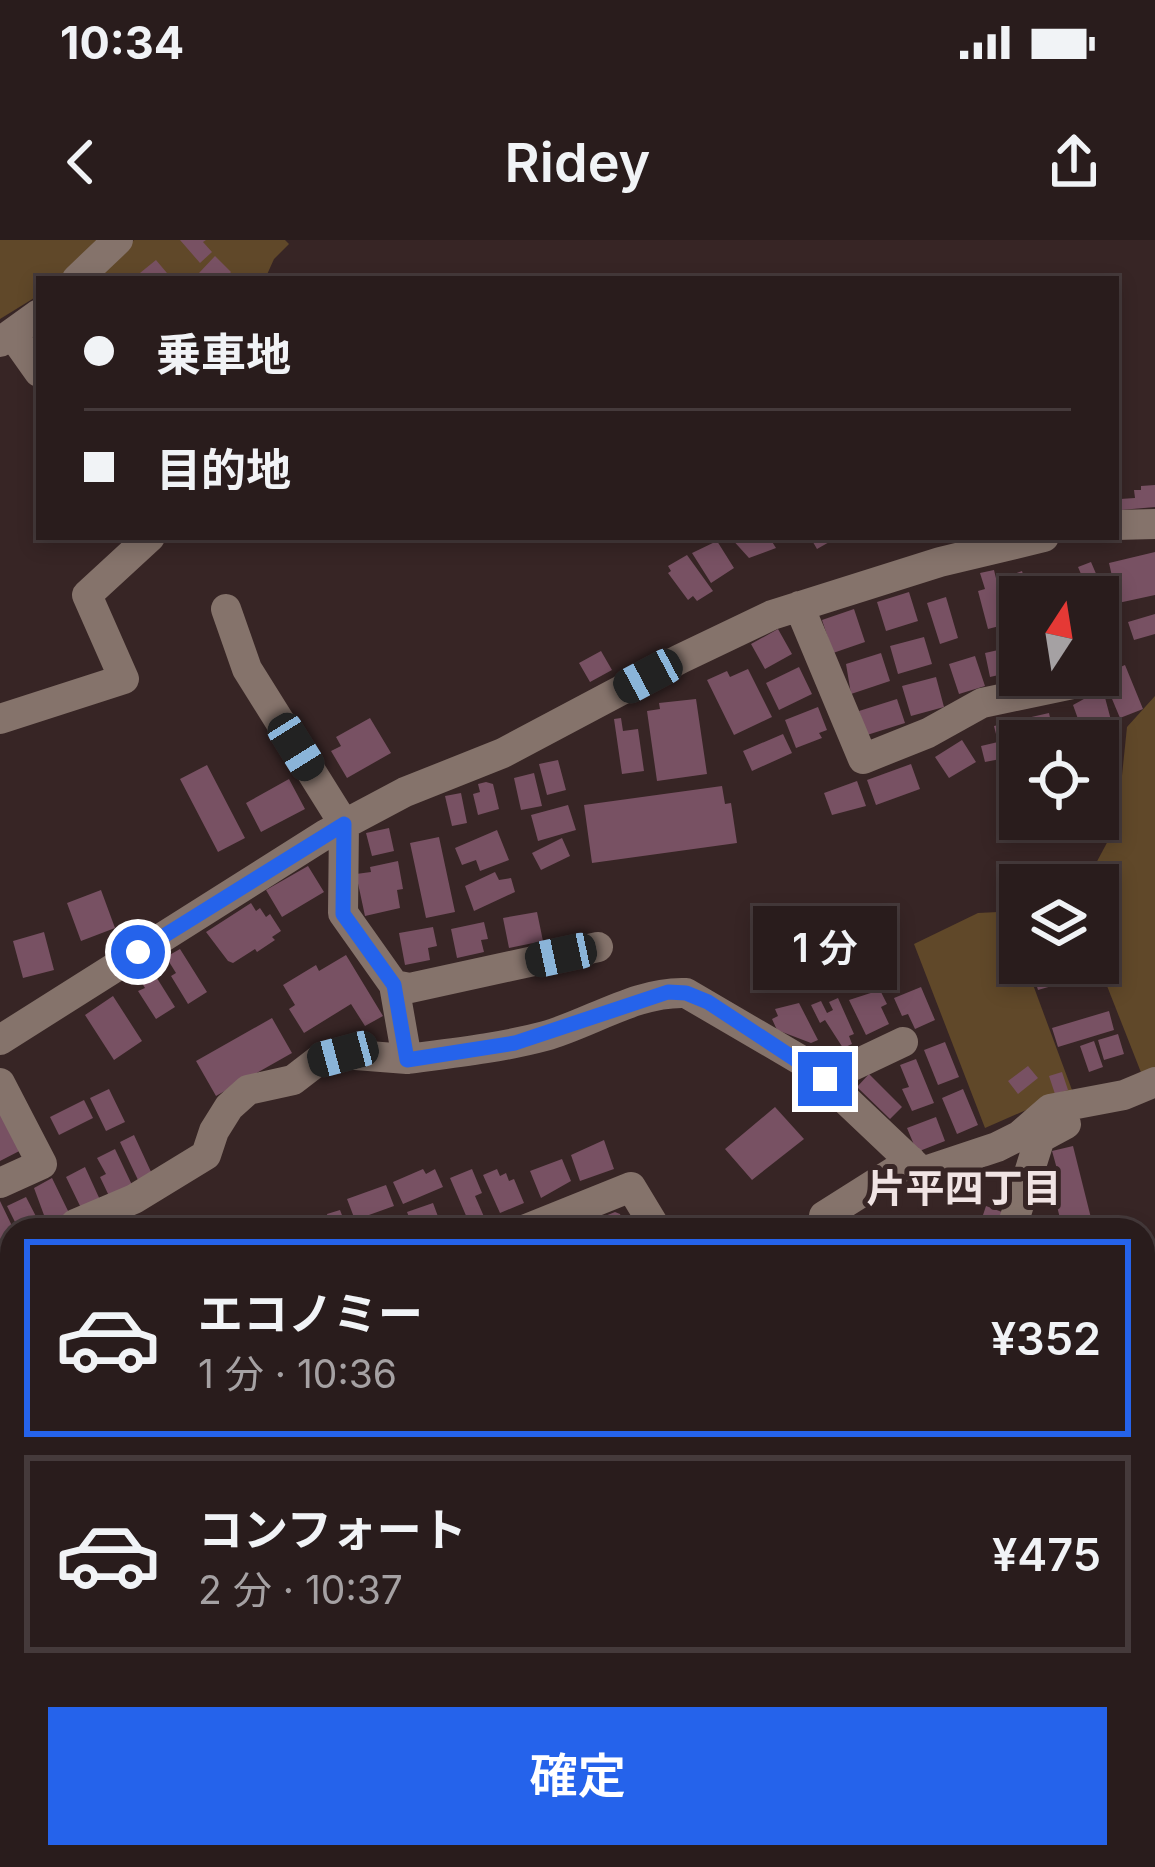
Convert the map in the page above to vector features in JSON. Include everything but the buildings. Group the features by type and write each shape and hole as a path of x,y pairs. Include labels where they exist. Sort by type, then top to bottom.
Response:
{"street":[{"path":"80,276 118,240"},
{"path":"36,316 6,338 36,369"},
{"path":"1119,526 1155,524"},
{"path":"0,719 124,679 87,595 147,540"},
{"path":"0,1040 344,824 405,792 503,753 680,658 799,606 940,562 1032,540"},
{"path":"799,606 863,759 928,733 982,704 1018,696"},
{"path":"226,609 247,669 344,824 343,914 394,985 407,1060"},
{"path":"394,985 410,988 598,947"},
{"path":"94,1218 206,1155 229,1107 248,1090 292,1080 319,1060 343,1054 407,1060 532,1039 668,992 708,1002 817,1072 922,1172 997,1147 1019,1136 1050,1108 1124,1095 1155,1082"},
{"path":"817,1072 902,1042"},
{"path":"0,1083 42,1164 0,1183"},
{"path":"1015,1218 1040,1138 1067,1124 1071,1102"},
{"path":"824,1216 911,1162"},
{"path":"554,1218 631,1187 650,1218"}],"shaded area":[{"path":"0,240 99,240 63,276 36,276 36,297 0,319"},
{"path":"134,240 285,240 289,244 266,276 98,276"},
{"path":"1155,696 1155,1076 1144,1080 1106,984 1119,984 1119,864 1096,864 1108,840 1119,840 1127,727"},
{"path":"999,912 999,984 1033,984 1072,1090 985,1128 914,944 978,913"}],"district":[{"name":"片平四丁目","path":"964,1187"}],"route":[{"path":"138,952 344,824 343,914 394,985 407,1060 550,1034 668,992 708,1002 825,1079"}]}
